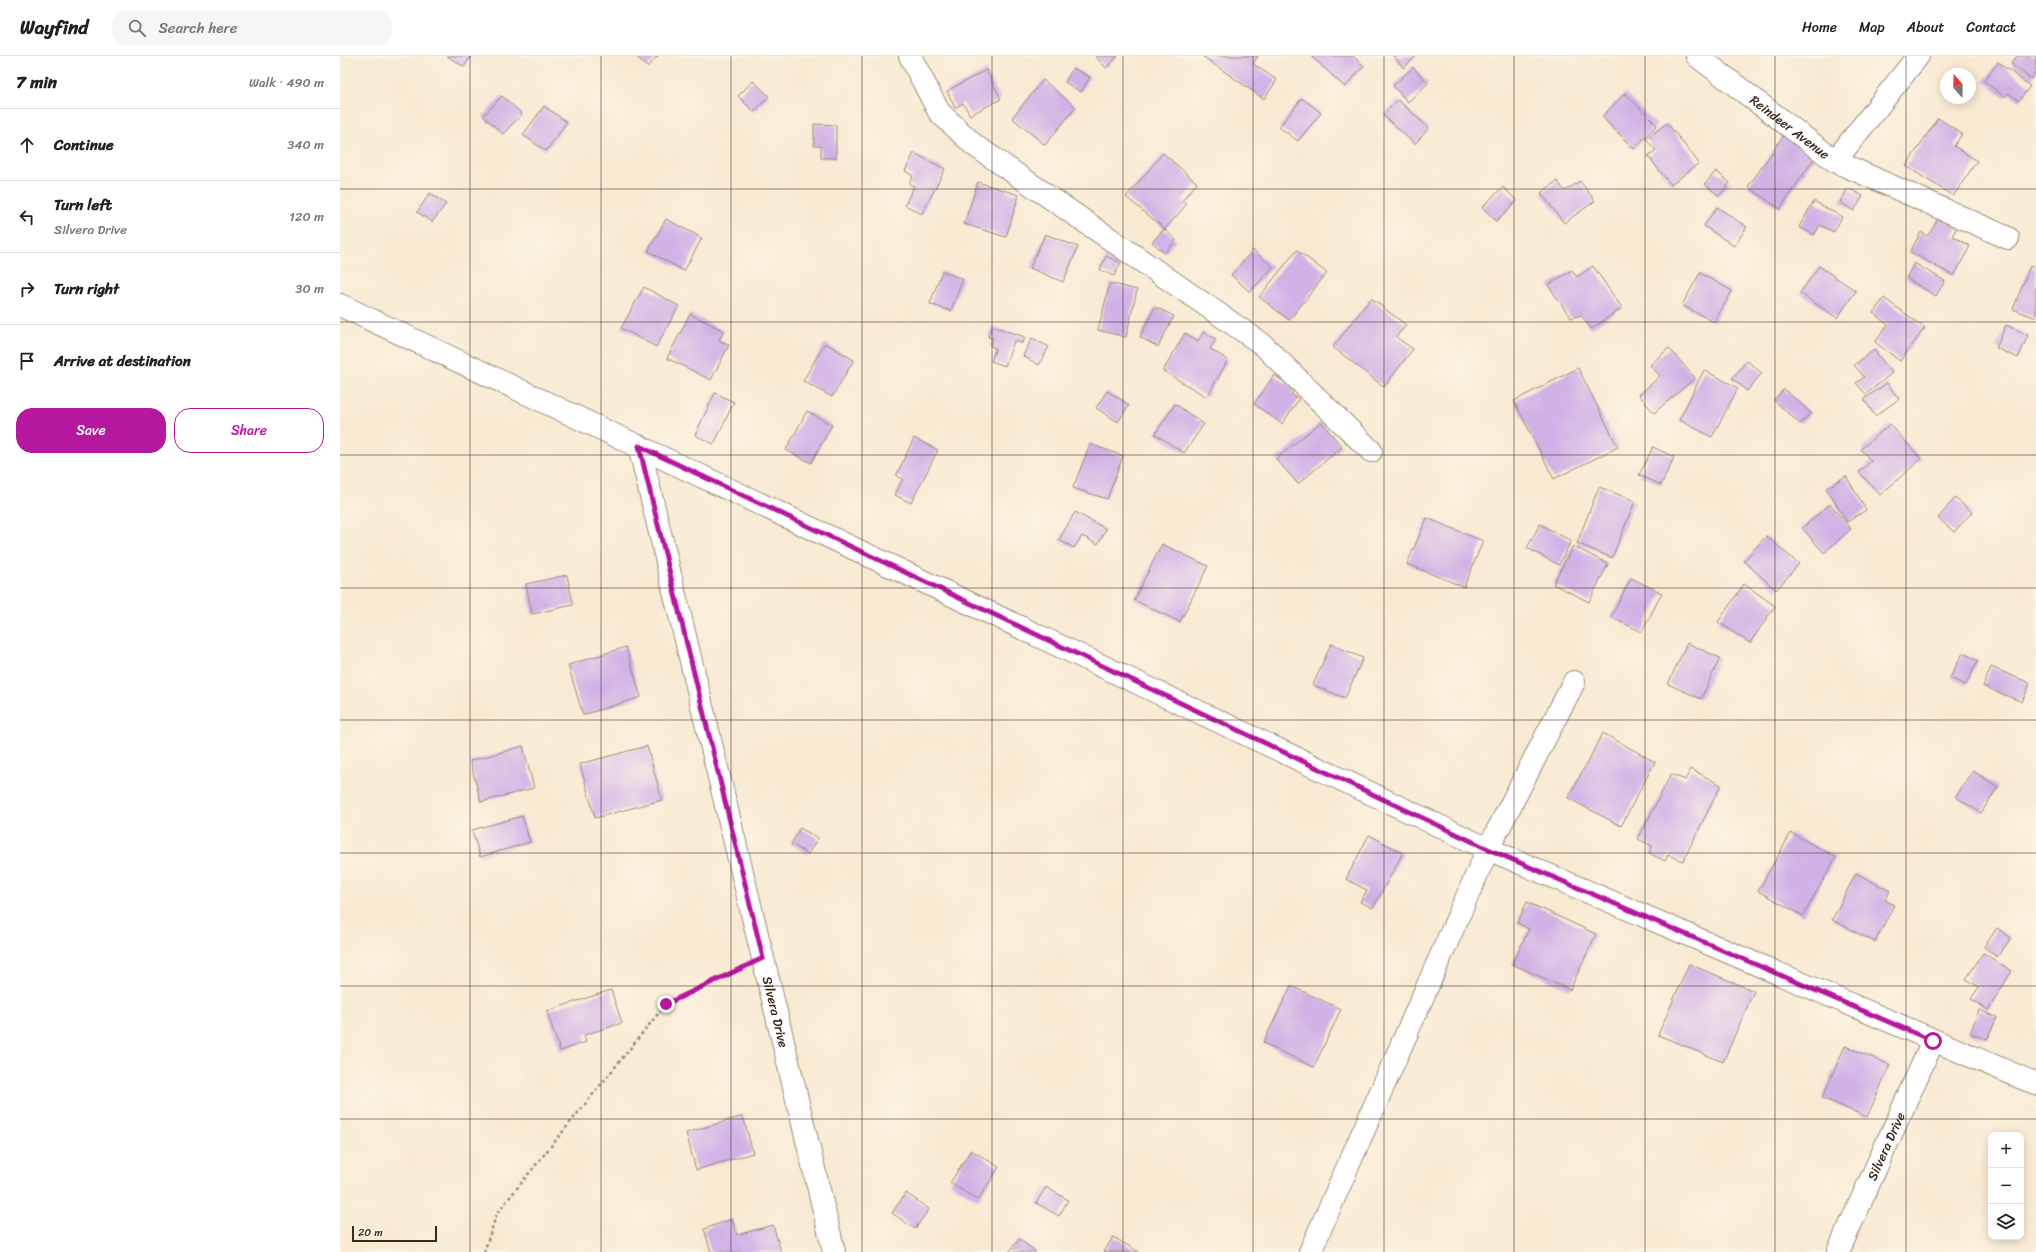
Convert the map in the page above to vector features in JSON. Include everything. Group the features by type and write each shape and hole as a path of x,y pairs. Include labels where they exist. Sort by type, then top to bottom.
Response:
{"street":[{"path":"910,56 939,112 974,145 1262,344 1371,451"},
{"name":"Reindeer Avenue","path":"1697,56 1835,161 1918,56"},
{"path":"1835,161 2008,238"},
{"path":"340,305 1488,849 2036,1084"},
{"name":"Silvera Drive","path":"639,446 834,1252"},
{"path":"1310,1252 1488,849 1574,682"},
{"name":"Silvera Drive","path":"1838,1252 1933,1041"}],"path":[{"path":"484,1252 497,1213 666,1004 763,958"}],"building":[{"path":"447,56 471,56 464,67"},
{"path":"636,56 658,56 647,67"},
{"path":"1095,56 1118,56 1106,68"},
{"path":"1202,56 1258,56 1253,64 1277,80 1264,99"},
{"path":"1311,56 1353,56 1364,66 1345,87"},
{"path":"1393,56 1416,56 1404,68"},
{"path":"2017,56 2036,56 2036,72 2031,79 2011,64"},
{"path":"1998,62 2030,86 2019,101 2008,93 2005,97 1984,81"},
{"path":"1413,67 1428,83 1408,102 1393,86"},
{"path":"1073,68 1090,77 1081,92 1065,82"},
{"path":"986,70 1001,99 970,115 963,103 955,108 947,91"},
{"path":"1043,80 1076,107 1045,145 1012,118"},
{"path":"753,81 769,96 754,112 738,96"},
{"path":"1625,93 1657,125 1634,149 1602,117"},
{"path":"502,96 522,114 503,134 483,116"},
{"path":"1302,98 1321,113 1298,141 1279,127"},
{"path":"1398,100 1429,128 1415,144 1383,115"},
{"path":"544,106 567,122 546,151 523,135"},
{"path":"1938,118 1962,134 1954,146 1977,161 1953,196 1906,166"},
{"path":"1667,123 1699,163 1671,185 1648,156 1656,150 1646,139"},
{"path":"814,124 836,125 836,158 821,158 821,146 814,146"},
{"path":"1784,135 1815,157 1780,209 1748,187"},
{"path":"914,153 945,169 922,214 905,205 914,186 909,184 913,176 905,171"},
{"path":"1163,153 1197,183 1182,201 1187,204 1165,229 1126,197"},
{"path":"1716,171 1730,183 1719,196 1705,184"},
{"path":"1557,181 1565,191 1580,181 1595,201 1564,223 1541,193"},
{"path":"978,182 1019,195 1006,237 964,224"},
{"path":"1503,187 1517,201 1496,221 1482,207"},
{"path":"1848,188 1863,196 1854,211 1840,202"},
{"path":"430,193 446,204 432,222 417,212"},
{"path":"1814,201 1842,217 1834,232 1820,225 1814,235 1799,227"},
{"path":"1717,207 1747,227 1734,246 1704,226"},
{"path":"1942,212 1960,222 1952,236 1970,246 1954,276 1910,252 1921,232 1928,236"},
{"path":"666,219 702,238 684,271 648,251"},
{"path":"1164,229 1176,240 1165,253 1152,242"},
{"path":"1045,234 1078,247 1063,282 1030,268"},
{"path":"1253,250 1273,267 1250,292 1231,275"},
{"path":"1297,250 1327,273 1289,320 1259,297"},
{"path":"1106,256 1121,263 1114,276 1100,270"},
{"path":"1914,263 1945,281 1936,296 1906,278"},
{"path":"1593,266 1622,308 1591,329 1581,315 1571,318 1548,285 1572,270 1577,277"},
{"path":"1819,266 1856,291 1837,318 1800,293"},
{"path":"2030,266 2036,269 2036,318 2013,309"},
{"path":"942,271 963,279 951,311 930,304"},
{"path":"1700,273 1732,291 1714,322 1682,305"},
{"path":"1110,283 1137,290 1126,337 1098,330"},
{"path":"644,287 679,306 656,347 621,328"},
{"path":"1371,298 1406,325 1396,337 1413,349 1384,387 1333,347"},
{"path":"1884,298 1925,328 1900,361 1875,342 1888,325 1873,313"},
{"path":"1155,307 1174,316 1158,347 1140,337"},
{"path":"690,314 724,331 719,340 729,345 711,380 667,358"},
{"path":"2006,325 2028,335 2018,358 1996,348"},
{"path":"992,326 1025,337 1023,343 1014,341 1005,366 991,361 996,348 990,346 993,338 988,337"},
{"path":"1203,332 1216,339 1210,349 1228,360 1207,397 1163,371 1185,333 1198,341"},
{"path":"1032,338 1049,347 1039,365 1023,356"},
{"path":"825,343 854,360 832,397 803,381"},
{"path":"1669,348 1695,378 1654,413 1639,395 1660,376 1650,365"},
{"path":"1874,350 1892,373 1866,394 1856,383 1864,377 1854,365"},
{"path":"1747,361 1762,373 1747,391 1732,378"},
{"path":"1578,368 1618,447 1554,479 1514,401"},
{"path":"1704,370 1738,388 1712,437 1679,420"},
{"path":"1274,375 1295,389 1291,394 1299,399 1282,424 1254,404"},
{"path":"1887,383 1899,399 1875,416 1864,399"},
{"path":"1784,389 1811,413 1800,424 1774,400"},
{"path":"1107,391 1129,405 1118,422 1096,408"},
{"path":"715,393 734,402 714,444 695,435"},
{"path":"1175,404 1204,424 1184,453 1155,434"},
{"path":"807,411 832,425 811,463 786,450"},
{"path":"1321,422 1342,447 1298,484 1276,459"},
{"path":"1890,424 1921,459 1880,495 1859,472 1871,461 1861,449"},
{"path":"914,438 938,450 911,503 895,495 903,479 896,476"},
{"path":"1090,444 1123,456 1107,499 1073,488"},
{"path":"1653,447 1674,457 1661,485 1639,475"},
{"path":"1846,476 1866,510 1847,522 1826,488"},
{"path":"1599,487 1635,501 1612,558 1577,543"},
{"path":"1955,498 1972,512 1954,532 1938,518"},
{"path":"1830,504 1851,529 1824,553 1802,528"},
{"path":"1075,512 1106,529 1098,544 1082,536 1074,548 1059,540"},
{"path":"1427,518 1483,541 1464,587 1407,564"},
{"path":"1540,524 1571,541 1559,565 1527,548"},
{"path":"1766,536 1799,564 1776,590 1744,561"},
{"path":"1162,544 1208,566 1180,622 1134,600"},
{"path":"1573,546 1608,564 1589,602 1553,584"},
{"path":"567,575 573,605 532,614 526,584"},
{"path":"1631,578 1662,593 1642,632 1611,617"},
{"path":"1744,584 1775,606 1750,643 1718,622"},
{"path":"1687,643 1720,658 1701,699 1668,684"},
{"path":"1331,644 1363,658 1345,698 1313,685"},
{"path":"626,647 641,697 583,715 568,665"},
{"path":"1963,653 1978,661 1966,685 1950,678"},
{"path":"1991,667 2030,683 2022,702 1983,686"},
{"path":"1603,733 1655,762 1621,826 1568,798"},
{"path":"523,746 534,788 481,802 470,761"},
{"path":"647,746 662,800 595,818 580,764"},
{"path":"1691,769 1721,785 1683,861 1668,855 1665,861 1649,853 1652,846 1638,839 1671,774 1685,780"},
{"path":"1973,771 1998,787 1981,813 1956,797"},
{"path":"522,816 530,842 480,857 472,830"},
{"path":"800,828 818,838 808,854 791,844"},
{"path":"1791,833 1836,857 1803,916 1758,891"},
{"path":"1369,835 1403,853 1373,908 1360,902 1367,890 1346,879"},
{"path":"1856,873 1890,891 1885,900 1894,905 1875,942 1832,920"},
{"path":"1527,902 1596,934 1570,990 1512,964 1529,929 1517,923"},
{"path":"1997,928 2011,938 1997,957 1984,947"},
{"path":"1983,953 2012,971 1988,1010 1971,999 1979,987 1966,979"},
{"path":"1689,964 1754,991 1723,1062 1658,1035"},
{"path":"1291,986 1341,1009 1314,1067 1263,1043"},
{"path":"611,990 622,1023 584,1035 586,1042 560,1051 547,1011"},
{"path":"1979,1010 1997,1017 1987,1040 1970,1033"},
{"path":"1845,1046 1890,1065 1867,1117 1822,1098"},
{"path":"743,1116 753,1153 696,1170 686,1133"},
{"path":"971,1150 999,1167 978,1200 950,1183"},
{"path":"1046,1187 1068,1200 1059,1216 1036,1203"},
{"path":"906,1193 929,1209 915,1229 892,1213"},
{"path":"732,1219 737,1235 773,1225 781,1252 711,1252 704,1229"},
{"path":"1113,1237 1139,1252 1104,1252"},
{"path":"1019,1239 1036,1252 1009,1252"}],"route":[{"path":"666,1004 763,958 639,446 1488,849 1933,1041"}]}
